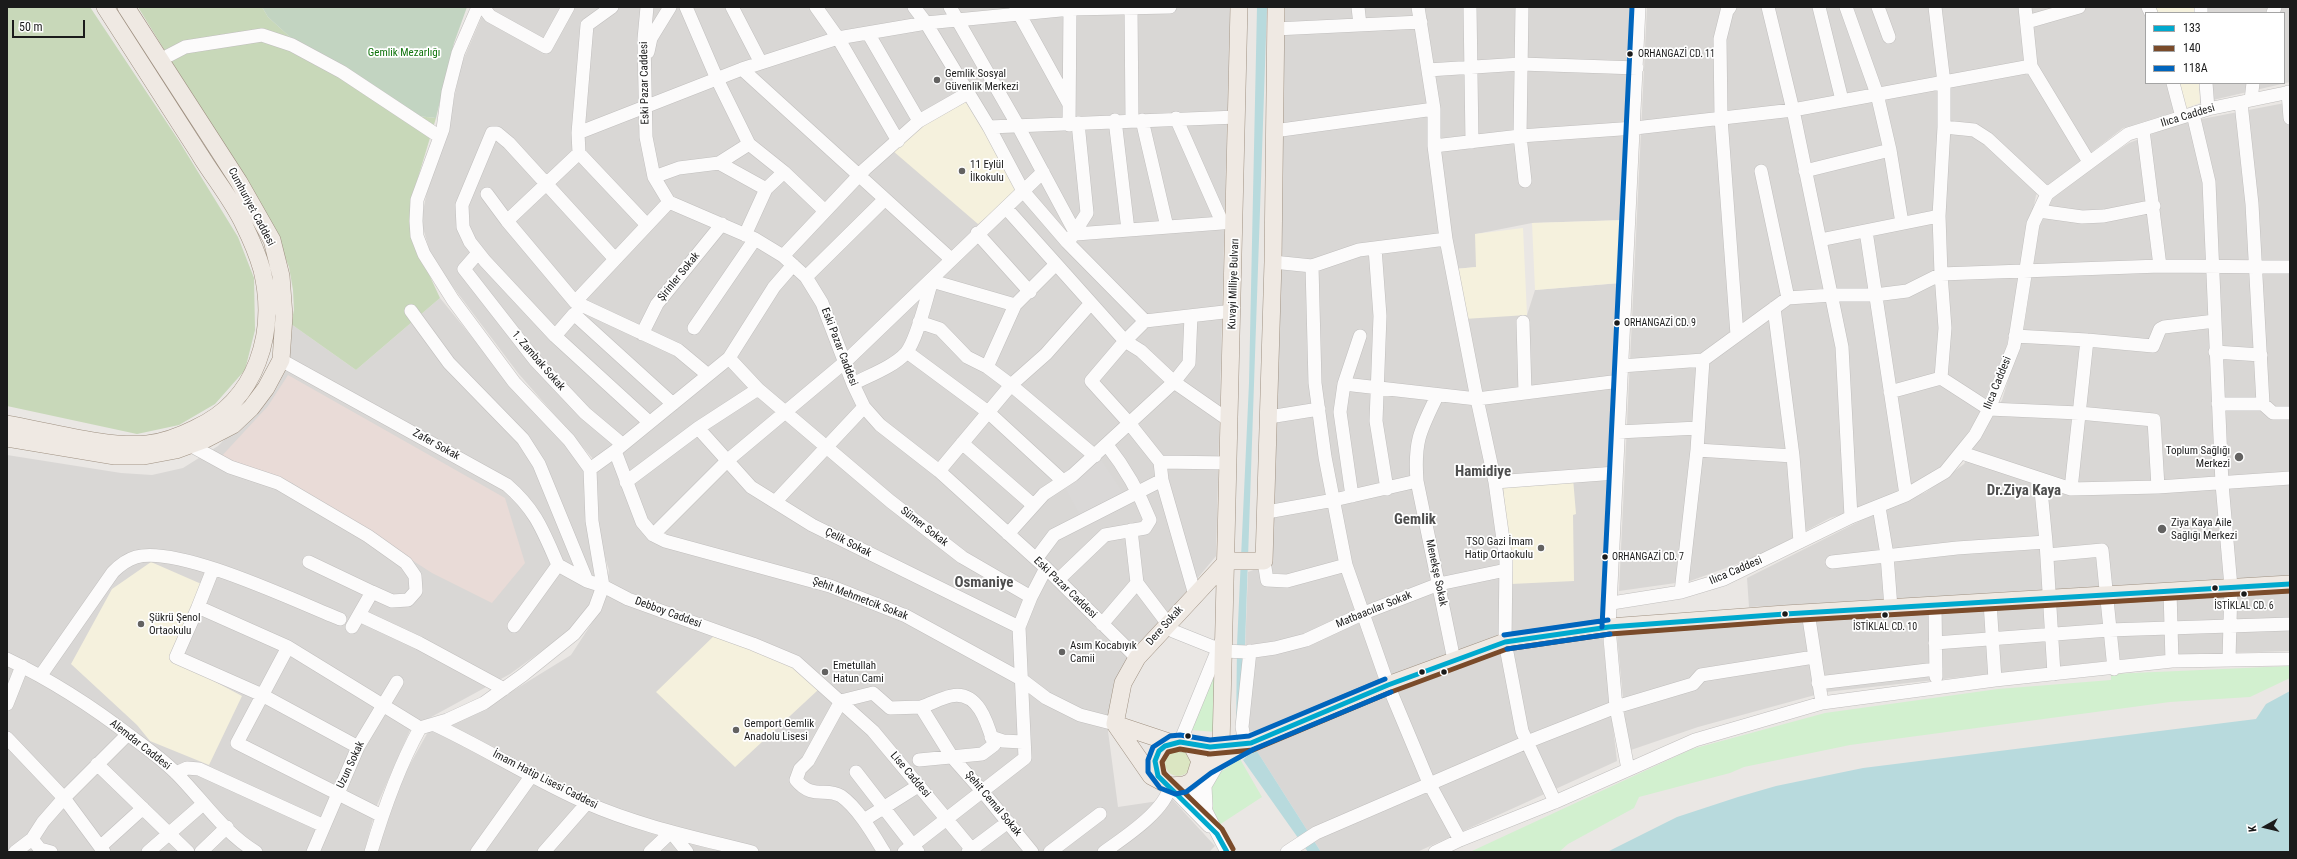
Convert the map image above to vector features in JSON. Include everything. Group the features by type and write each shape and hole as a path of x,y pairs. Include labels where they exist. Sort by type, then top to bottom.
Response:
{"main road":[{"name":"Cumhuriyet Caddesi","path":"7,438 147,444 174,438 205,424 222,413 240,394 254,374 262,350 267,315 262,270 244,224 105,7"},
{"name":"Cumhuriyet Caddesi","path":"7,424 115,456 144,456 176,450 232,425 251,408 266,388 281,360 284,316 281,276 272,240 239,182 162,59 126,7"},
{"name":"Kuvayi Milliye Bulvarı","path":"1239,7 1238,117 1229,222 1233,311 1229,463 1246,561"},
{"path":"1236,748 1232,648 1246,561 1267,512 1273,262 1276,7"},
{"path":"7,418 57,440"},
{"path":"7,444 57,440"},
{"name":"Dere Sokak","path":"1115,724 1123,683 1137,658 1194,595 1246,561"},
{"path":"1115,724 1151,776 1170,786 1184,785 1236,748 1388,685 1505,642 1609,627 1808,612 2290,584"},
{"path":"1115,724 1181,743 1236,748"},
{"path":"1181,743 1200,761 1193,779"},
{"path":"1170,786 1158,776 1155,761 1159,751 1181,743"}],"street":[{"path":"371,852 382,816 404,758 427,726 484,703 574,634 595,608 603,586 592,521 590,469 570,440 514,382 453,300 424,254 417,236 417,200 443,129 448,92 458,53 478,7"},
{"path":"483,7 490,16 546,47 568,7"},
{"path":"612,7 587,25 578,133 579,153 647,225"},
{"name":"Eski Pazar Caddesi","path":"647,7 644,39 644,108 646,137 654,177 669,202 750,237 782,256 806,277 822,303 846,362 853,384 864,407 880,425 939,471 1041,564 1137,658"},
{"path":"644,70 651,38 670,7"},
{"path":"686,7 717,79 749,144 784,172 825,211"},
{"path":"732,7 761,63"},
{"path":"816,7 838,38 898,141"},
{"path":"914,7 926,23 968,94 989,126 1023,191 1071,238 1145,321"},
{"path":"950,7 959,20 1043,172 1071,238"},
{"path":"578,133 742,69 838,38 926,23 959,20 1017,10 1170,7"},
{"path":"1358,7 1360,25"},
{"path":"1418,7 1434,109 1434,146 1446,239 1477,399 1495,482 1506,570 1505,642 1522,731 1555,802"},
{"path":"1470,7 1472,142"},
{"path":"1522,7 1520,136 1525,181"},
{"path":"1628,769 1616,707 1609,627 1612,603 1620,381 1635,128 1639,7"},
{"path":"1730,7 1727,11 1720,39 1720,118 1737,335"},
{"path":"1768,7 1793,110 1842,347 1851,517"},
{"path":"1819,7 1842,100"},
{"path":"1846,7 1877,94 1890,150 1902,223"},
{"path":"1878,7 1889,37"},
{"path":"1935,7 1944,83 1944,127 1939,216 1945,328 1941,378"},
{"path":"2025,7 2031,66 2089,162"},
{"path":"2027,22 2079,7"},
{"path":"1070,8 1070,104 1087,214 1071,238"},
{"path":"1131,8 1137,120 1167,227"},
{"path":"1017,10 1070,104"},
{"path":"1275,29 1421,22"},
{"path":"868,33 919,121"},
{"path":"162,59 185,47 262,35 292,45 342,72 440,137"},
{"path":"1428,70 1521,64 1637,68"},
{"path":"1434,146 1520,136 1635,128 1793,110 2031,66"},
{"path":"742,69 951,259"},
{"path":"2172,84 2187,116 2209,182 2214,268 2215,352 2222,484 2231,587 2229,659"},
{"path":"2206,84 2208,109"},
{"path":"2253,84 2246,102 2263,404"},
{"path":"2289,92 2290,118"},
{"name":"Ilıca Caddesi","path":"1612,603 1681,592 1724,579 1851,517 1906,495 1945,472 1962,453 1975,435 1989,409 2014,346 2034,224 2047,194 2128,134 2208,109 2289,92"},
{"path":"782,256 859,175 919,121 968,94"},
{"path":"1274,131 1434,109"},
{"path":"989,126 1017,124 1074,124 1115,120 1238,117"},
{"path":"1071,238 1128,230 1229,222 1176,118"},
{"path":"1115,120 1128,230"},
{"path":"1944,127 1974,130 1988,139 2047,194"},
{"path":"2143,130 2154,206 2160,266"},
{"path":"615,259 509,143 497,133 492,133 462,205 463,227 470,242 478,253 554,336 649,422"},
{"path":"654,177 679,168 719,163 749,144"},
{"path":"1805,171 1890,150"},
{"path":"507,221 579,153"},
{"path":"719,163 766,189"},
{"path":"1761,171 1788,298"},
{"path":"694,328 750,237 766,189 784,172"},
{"path":"653,535 728,460 846,362 932,281 977,233 1006,208 1043,172"},
{"path":"487,194 507,221 575,302 678,350 708,375"},
{"path":"806,277 885,199"},
{"path":"575,302 669,202"},
{"path":"2039,211 2082,217 2104,216 2154,206"},
{"path":"1006,208 1125,341 1141,351 1174,382 1230,421"},
{"path":"1820,240 1939,216"},
{"name":"Şirinler Sokak","path":"642,334 658,304 722,224"},
{"path":"1866,231 1906,495"},
{"path":"977,233 1030,292"},
{"path":"1273,262 1312,266 1359,250 1446,239"},
{"path":"1375,248 1380,316 1376,389 1376,421 1387,489"},
{"name":"1. Zambak Sokak","path":"478,253 464,269 535,360 619,447"},
{"path":"987,366 1015,305 1030,292 1056,264"},
{"path":"590,469 730,358 774,287 793,265"},
{"path":"1312,266 1315,383 1318,409 1346,565 1388,685 1429,783 1460,840"},
{"path":"1621,366 1703,360 1788,298 1832,295 1875,295 1907,291 1941,274 2160,266 2214,268 2290,267"},
{"path":"932,281 1015,305"},
{"path":"853,384 897,361 907,352 919,322 932,281"},
{"path":"939,471 1012,385 1046,354 1091,303"},
{"path":"1774,308 1793,456 1800,542"},
{"path":"411,311 449,363 523,439 539,464 587,581"},
{"path":"1194,595 1162,480 1160,462 1129,423 1091,381 1125,341 1145,321 1233,311"},
{"path":"554,336 574,314 673,404"},
{"path":"1008,534 1032,504 1095,456 1174,382 1189,363 1191,316"},
{"path":"2015,336 2087,340 2153,346 2160,329 2164,327 2215,320"},
{"path":"919,322 940,329 967,356 987,366 1012,385 1095,456"},
{"path":"1523,322 1525,393"},
{"path":"1352,496 1340,412 1344,384 1360,336"},
{"path":"2072,489 2087,340"},
{"path":"907,352 988,412 1063,481"},
{"path":"2215,352 2261,355"},
{"name":"Sümer Sokak","path":"730,358 758,389 825,447 962,557 1031,597"},
{"name":"Zafer Sokak","path":"281,360 507,485 521,497 538,519 558,565"},
{"path":"1681,592 1697,450 1703,360"},
{"path":"1890,392 1941,378 1989,409 2079,413 2154,420 2158,487"},
{"path":"1344,384 1436,396 1477,399 1620,381"},
{"path":"626,482 698,428 758,389"},
{"name":"Menekşe Sokak","path":"1436,396 1418,434 1415,458 1417,481 1454,660"},
{"path":"2218,404 2263,404 2273,413 2290,413"},
{"path":"775,502 864,407"},
{"path":"1269,417 1318,409"},
{"name":"Çelik Sokak","path":"698,428 751,487 812,525 1020,627"},
{"path":"1618,432 1698,428"},
{"path":"962,443 1032,504"},
{"path":"190,445 230,467 278,483 368,536 406,563 414,576 416,591 408,600 392,601 309,562"},
{"path":"1058,580 1104,535 1145,528 1150,520 1138,490 1125,468 1107,445"},
{"name":"Şehit Mehmetcik Sokak","path":"619,447 626,482 642,522 653,535 665,541 830,586 906,616 1021,679 1046,698 1080,715 1115,724"},
{"path":"1697,450 1793,456"},
{"path":"1962,453 2040,480 2072,489 2222,484 2290,478"},
{"path":"1160,462 1229,463"},
{"path":"1495,482 1616,473"},
{"path":"856,772 912,850 947,818 983,792 1025,758 1023,742 1020,627 1041,564 1054,535 1138,490 1162,480"},
{"path":"2040,480 2054,674"},
{"path":"1267,512 1334,500 1417,481"},
{"path":"1879,507 1887,555 1891,608"},
{"path":"1130,530 1137,583 1173,631 1232,648"},
{"path":"1832,562 1978,546 2102,550 2105,594 2114,669"},
{"path":"40,675 113,572 123,562 138,557 156,557 181,560 213,568 340,620"},
{"path":"1246,561 1267,580 1287,581 1346,565"},
{"path":"514,626 558,565"},
{"name":"Debboy Caddesi","path":"558,565 587,581 603,586 628,599 753,644 796,662 841,701"},
{"path":"213,568 176,657 262,695 358,747"},
{"name":"Matbaacılar Sokak","path":"1232,648 1275,648 1306,640 1364,613 1439,584 1506,570"},
{"path":"1102,624 1137,583"},
{"path":"2170,591 2172,661"},
{"path":"372,592 355,621 419,643 504,689"},
{"path":"1990,602 1995,680"},
{"path":"1935,605 1937,687"},
{"name":"İmam Hatip Lisesi Caddesi","path":"198,607 288,647 383,705 427,726 464,738 587,803 671,832 752,852"},
{"path":"1808,612 1822,703"},
{"path":"1935,643 2052,636 2109,630 2290,624"},
{"path":"288,647 237,744 382,816"},
{"path":"1181,743 1232,648"},
{"path":"1207,814 1204,800 1205,786 1244,737 1232,648"},
{"path":"1287,852 1316,833 1429,783 1616,707 1692,684 1701,676 1814,657"},
{"name":"Alemdar Caddesi","path":"7,659 40,675 80,699 128,734 176,773 203,804 248,850"},
{"path":"1435,852 1460,840 1555,802 1695,740 1822,703 1995,680 2114,669 2172,661 2290,659"},
{"path":"7,704 22,666"},
{"path":"1818,683 1936,669"},
{"name":"Uzun Sokak","path":"313,852 358,747 397,682"},
{"path":"884,852 864,820 840,796 811,791 802,787 796,780 800,769 808,761 841,701 873,693 890,708 921,707 952,696 966,696 972,701 986,719 994,745 985,752 920,760"},
{"name":"Lise Caddesi","path":"841,701 873,731 918,786 947,818 972,851"},
{"name":"Şehit Cemal Sokak","path":"921,707 952,757 1032,852"},
{"path":"16,852 32,839 43,822 64,798 128,734"},
{"path":"991,737 1004,741 1023,742"},
{"path":"7,738 64,798 102,850 143,808"},
{"path":"98,764 188,852"},
{"path":"176,773 187,768 199,769 324,826"},
{"path":"477,852 532,775"},
{"path":"1193,779 1207,814 1227,852"},
{"path":"864,820 918,786"},
{"path":"1104,852 1164,802 1170,786 1217,834"},
{"path":"544,852 587,803"},
{"path":"148,852 203,804"},
{"path":"1050,852 1100,814"},
{"path":"972,851 1008,822"},
{"path":"201,852 227,827"},
{"path":"650,852 671,832 687,852"},
{"path":"32,839 40,849 51,852"}],"shaded area":[{"path":"486,7 1230,7 1216,556 1128,662 1113,692 1108,731 1118,807 1172,799 1215,846 1209,852 375,852 394,793 428,732 485,708 571,655 603,606 609,570 596,529 594,460 518,373 432,259 421,221 429,182 448,129 461,65"},
{"path":"1282,7 1635,7 1625,220 1532,223 1476,234 1476,267 1455,269 1527,315 1535,290 1620,283 1606,490 1603,621 1402,673 1256,731 1242,732 1248,572 1270,564"},
{"path":"1647,7 2153,7 2145,12 2145,84 2177,84 2184,109 2123,128 2036,195 2006,349 1975,423 1941,468 1882,502 1830,518 1759,556 1690,581 1619,591"},
{"path":"2153,7 2194,7 2195,12 2155,12"},
{"path":"2194,7 2290,7 2290,82 2285,83 2285,12 2195,12"},
{"path":"2177,84 2199,84 2200,103 2184,109"},
{"path":"2199,84 2281,84 2200,103"},
{"name":"11 Eylül İlkokulu","path":"966,102 985,129 1018,191 978,224 893,151 921,127"},
{"path":"2290,102 2290,576 2009,595 1749,607 1747,578 1860,521 1926,492 1964,464 2002,400 2024,328 2039,228 2053,198 2089,169 2129,143 2181,123"},
{"path":"1625,220 1620,283 1535,290 1532,223"},
{"path":"1523,228 1527,315 1464,319 1455,269 1476,267 1475,234"},
{"path":"440,298 512,386 569,446 587,473 597,576 594,602 572,629 510,674 411,728 377,805 364,852 7,852 7,455 121,473 152,475 183,468 218,446 266,397 291,324 356,370"},
{"path":"288,375 505,498 525,563 492,603 432,573 292,483 218,460 268,406"},
{"path":"1100,458 1126,497 1082,519 1065,488"},
{"name":"TSO Gazi İmam Hatip Ortaokulu","path":"1573,478 1576,514 1573,515 1574,581 1511,584 1503,485"},
{"name":"Şükrü Şenol Ortaokulu","path":"151,562 206,586 172,659 242,696 209,765 150,741 137,725 71,664 112,589"},
{"path":"2290,591 2290,651 2162,655 1826,692 1698,727 1628,751 1617,635"},
{"name":"Gemport Gemlik Anadolu Lisesi","path":"718,632 779,656 818,690 735,767 656,692"},
{"path":"1602,633 1617,761 1417,852 1321,852 1255,748 1510,646"}],"green space":[{"path":"7,7 90,7 179,141 238,237 254,278 255,330 245,370 215,404 179,425 137,434 7,406"},
{"path":"138,7 262,7 268,17 290,37 417,116 436,118 410,204 413,240 440,298 356,370 291,324 294,310 293,290 289,267 272,225"},
{"name":"Gemlik Mezarlığı","path":"262,7 467,7 454,43 436,118 417,116 290,37 268,17"},
{"path":"1215,657 1216,732 1191,730"},
{"path":"2290,666 2290,678 2250,697 2170,702 1850,745 1744,767 1730,773 1639,797 1634,808 1568,844 1559,852 1472,851 1692,749 1825,713 1998,689 2111,680 2111,674"},
{"path":"1178,750 1187,754 1191,763 1187,772 1178,776 1169,772 1165,763 1169,754"},
{"path":"1240,759 1262,797 1219,825 1210,800 1210,785 1213,779"}],"water":[{"path":"1257,7 1267,7 1242,732 1236,733 1237,645 1249,383"},
{"path":"2290,691 2290,852 1607,852 1677,817 1776,786 1863,768 2256,719 2266,704"},
{"path":"1255,748 1321,852 1308,852 1243,760"}],"transit line":[{"name":"118A","path":"1602,627 1632,7"},
{"name":"133","path":"1227,852 1217,834 1158,776 1155,761 1159,751 1165,746 1180,742 1210,747 1251,743 1388,685 1505,642 1609,627 1785,614 2290,584"},
{"name":"140","path":"1233,849 1222,829 1164,773 1162,762 1168,752 1180,749 1210,754 1253,750 1391,692 1507,649 1610,634 1785,621 2290,591"},
{"name":"118A","path":"1504,635 1608,620"},
{"name":"118A","path":"1507,649 1610,634"},
{"name":"118A","path":"1385,679 1249,736 1210,740 1180,735 1170,736 1153,747 1148,760 1148,772 1160,788 1175,794 1186,792 1211,773 1254,749 1391,692"}],"place":[{"name":"ORHANGAZİ CD. 11","path":"1630,54"},
{"name":"Gemlik Sosyal Güvenlik Merkezi","path":"937,80"},
{"name":"11 Eylül İlkokulu","path":"962,171"},
{"name":"ORHANGAZİ CD. 9","path":"1617,323"},
{"name":"Toplum Sağlığı Merkezi","path":"2239,457"},
{"name":"Ziya Kaya Aile Sağlığı Merkezi","path":"2162,529"},
{"name":"TSO Gazi İmam Hatip Ortaokulu","path":"1541,548"},
{"name":"ORHANGAZİ CD. 7","path":"1605,557"},
{"name":"İSTİKLAL CD. 6","path":"2244,594"},
{"name":"İSTİKLAL CD. 10","path":"1885,615"},
{"name":"Şükrü Şenol Ortaokulu","path":"141,624"},
{"name":"Asım Kocabıyık Camii","path":"1062,652"},
{"name":"Emetullah Hatun Cami","path":"825,672"},
{"name":"Gemport Gemlik Anadolu Lisesi","path":"736,730"}],"district":[{"name":"Hamidiye","path":"1483,472"},
{"name":"Dr.Ziya Kaya","path":"2024,491"},
{"name":"Gemlik","path":"1415,520"},
{"name":"Osmaniye","path":"984,583"}]}
